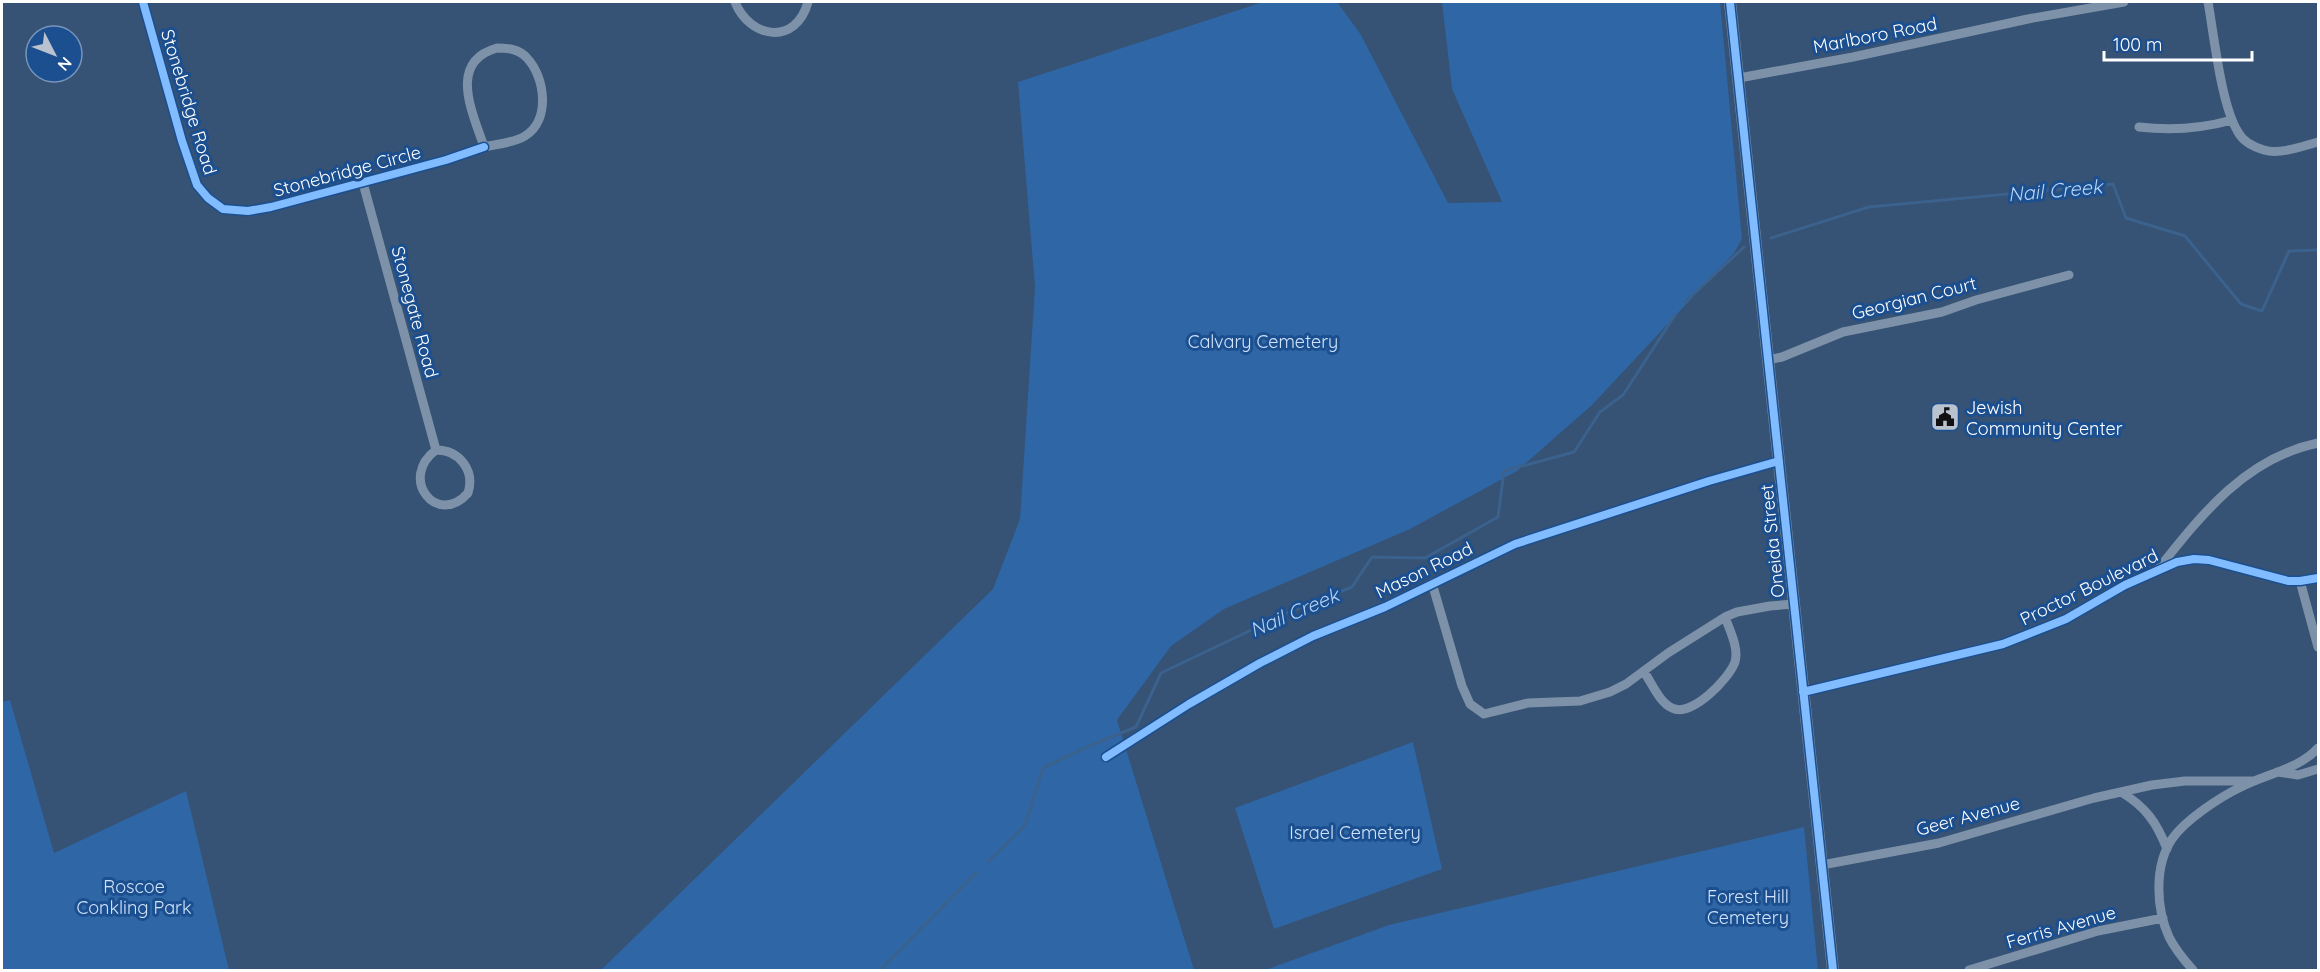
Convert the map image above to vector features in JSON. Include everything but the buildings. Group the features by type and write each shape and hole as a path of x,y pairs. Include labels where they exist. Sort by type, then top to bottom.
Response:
{"street":[{"name":"Stonebridge Road","path":"142,2 197,185 217,206"},
{"path":"735,2 739,13 749,24 758,29 776,33 785,32 794,26 805,12 808,2"},
{"name":"Oneida Street","path":"1730,2 1833,970"},
{"name":"Marlboro Road","path":"1739,78 1853,57 2028,19 2124,2"},
{"path":"2208,2 2222,83 2232,120 2244,140 2265,151 2275,152 2319,142"},
{"name":"Stonebridge Circle","path":"217,206 234,212 248,211 363,183 525,136 537,124 543,109 540,85 531,64 520,53 508,48 487,51 472,63 468,72 466,88 484,147"},
{"path":"2139,127 2182,130 2232,120"},
{"name":"Stonegate Road","path":"363,183 436,450"},
{"name":"Georgian Court","path":"1768,360 1782,357 1843,332 1942,312 1976,300 2069,275"},
{"name":"Proctor Boulevard","path":"2158,569 2218,498 2243,477 2288,453 2319,443"},
{"path":"436,450 442,450 455,456 468,467 471,476 468,493 455,504 435,502 428,498 420,487 425,461 436,450"},
{"name":"Mason Road","path":"1106,757 1189,704 1260,663 1313,636 1385,607 1515,544 1779,461"},
{"name":"Proctor Boulevard","path":"1803,692 2003,644 2066,619 2158,569 2177,562 2210,560 2271,577 2300,581 2319,578"},
{"path":"2300,581 2319,647"},
{"path":"1432,583 1462,686 1470,704 1484,714 1528,703 1580,701 1593,698 1626,684 1725,617 1737,612 1794,604"},
{"path":"1644,672 1664,702 1673,709 1686,708 1699,702 1714,690 1735,661 1735,645 1725,617"},
{"path":"2193,970 2169,936 2163,918 2159,885 2167,849 2181,830 2200,813 2241,787 2301,762 2319,748"},
{"path":"2277,772 2294,776 2319,769"},
{"name":"Geer Avenue","path":"1821,865 1938,843 2152,785 2185,781 2254,781"},
{"path":"2121,792 2144,808 2158,826 2167,849"},
{"name":"Ferris Avenue","path":"1969,970 2098,931 2163,918"}],"green space":[{"name":"Calvary Cemetery","path":"1263,2 1337,2 1361,35 1448,203 1502,202 1452,89 1442,2 1720,2 1742,239 1734,253 1592,405 1517,471 1410,529 1224,609 1171,646 1117,720 1194,970 601,970 993,589 1020,519 1035,287 1018,82"},
{"name":"Roscoe Conkling Park","path":"10,700 54,853 186,791 229,970 2,970 2,702"},
{"name":"Israel Cemetery","path":"1413,742 1442,869 1274,929 1235,808"},
{"name":"Forest Hill Cemetery","path":"1804,827 1818,970 1265,970 1389,925"}],"waterway":[{"name":"Nail Creek","path":"1771,238 1869,207 2113,184 2126,218 2185,236 2241,304 2262,311 2289,251 2318,250"},
{"name":"Nail Creek","path":"1685,302 1744,247"},
{"name":"Nail Creek","path":"988,862 1025,825 1043,768 1136,727 1161,673 1291,611 1352,587 1372,557 1425,558 1498,517 1504,471 1574,452 1600,412 1623,395 1675,315"},
{"name":"Nail Creek","path":"880,970 976,873"}],"cycle path":[{"path":"143,2 182,141 197,185 208,198 223,209 248,211 271,207 446,160 484,147"},
{"path":"1730,2 1833,970"},
{"path":"1106,757 1189,704 1260,663 1313,636 1385,607 1515,544 1709,481 1779,461"},
{"path":"1803,692 2003,644 2066,619 2125,585 2177,562 2194,559 2209,560 2288,581 2318,578"}],"place":[{"name":"Jewish Community Center","path":"1945,417"}]}
